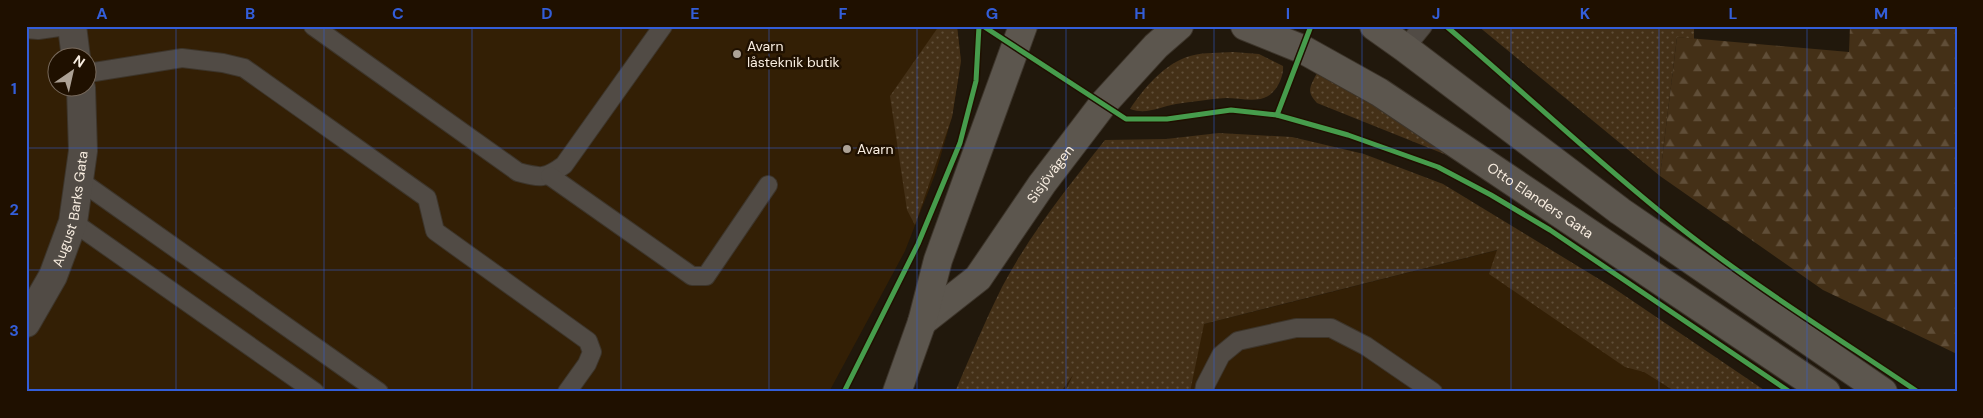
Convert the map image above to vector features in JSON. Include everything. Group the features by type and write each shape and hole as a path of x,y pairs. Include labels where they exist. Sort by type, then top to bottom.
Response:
{"street":[{"path":"72,26 75,48"},
{"path":"897,392 922,322 938,260 1023,26"},
{"name":"Sisjövägen","path":"922,322 978,278 1042,184 1104,104 1156,46 1179,26"},
{"name":"Otto Elanders Gata","path":"1245,26 1302,49 1379,92 1826,392"},
{"path":"1374,26 1620,211 1883,392"},
{"name":"August Barks Gata","path":"26,323 53,276 73,222 83,151 81,98"}],"lane":[{"path":"26,29 38,30 66,26"},
{"path":"313,26 518,172 535,176 550,176 692,276 706,276 768,185"},
{"path":"550,176 564,165 663,26"},
{"path":"1405,48 1423,26"},
{"path":"98,71 182,58 223,62 244,68 427,198 435,231 588,340 592,352 587,364 567,392"},
{"path":"79,180 379,392"},
{"path":"73,222 315,392"},
{"path":"1204,392 1205,386 1221,355 1238,341 1296,328 1331,328 1366,346 1433,392"}],"shaded area":[{"path":"26,26 957,26 961,61 952,117 936,172 905,251 829,392 26,392"},
{"path":"1498,250 1689,392 1061,392 1077,369 1204,324"}],"green space":[{"path":"939,26 957,26 961,61 952,117 915,225 907,210 890,96"},
{"path":"1478,26 1694,26 1694,39 1677,37 1660,176"},
{"path":"1850,26 1957,26 1957,354 1823,290 1660,176 1677,37 1849,52"},
{"path":"1233,52 1259,54 1283,66 1279,83 1271,94 1259,99 1220,98 1176,104 1148,111 1130,109 1156,77 1181,59 1201,54"},
{"path":"1317,73 1336,82 1464,162 1317,103 1311,95 1310,89"},
{"path":"1219,133 1292,137 1364,154 1443,184 1612,287 1767,392 1676,392 1644,372 1625,367 1489,274 1497,250 1204,324 1190,392 1065,392 1073,375 1061,392 955,392 1002,287 1013,267 1050,211 1105,140 1166,139"}],"cycle path":[{"path":"844,392 918,244 960,143 976,81 979,26"},
{"path":"983,26 1126,119 1167,119 1231,110 1277,115 1348,135 1438,167 1491,195 1550,230 1790,392"},
{"path":"1277,115 1311,26"},
{"path":"1446,26 1678,226 1766,291 1918,392"}],"place":[{"name":"Avarn låsteknik butik","path":"737,54"},
{"name":"Avarn","path":"847,149"}]}
